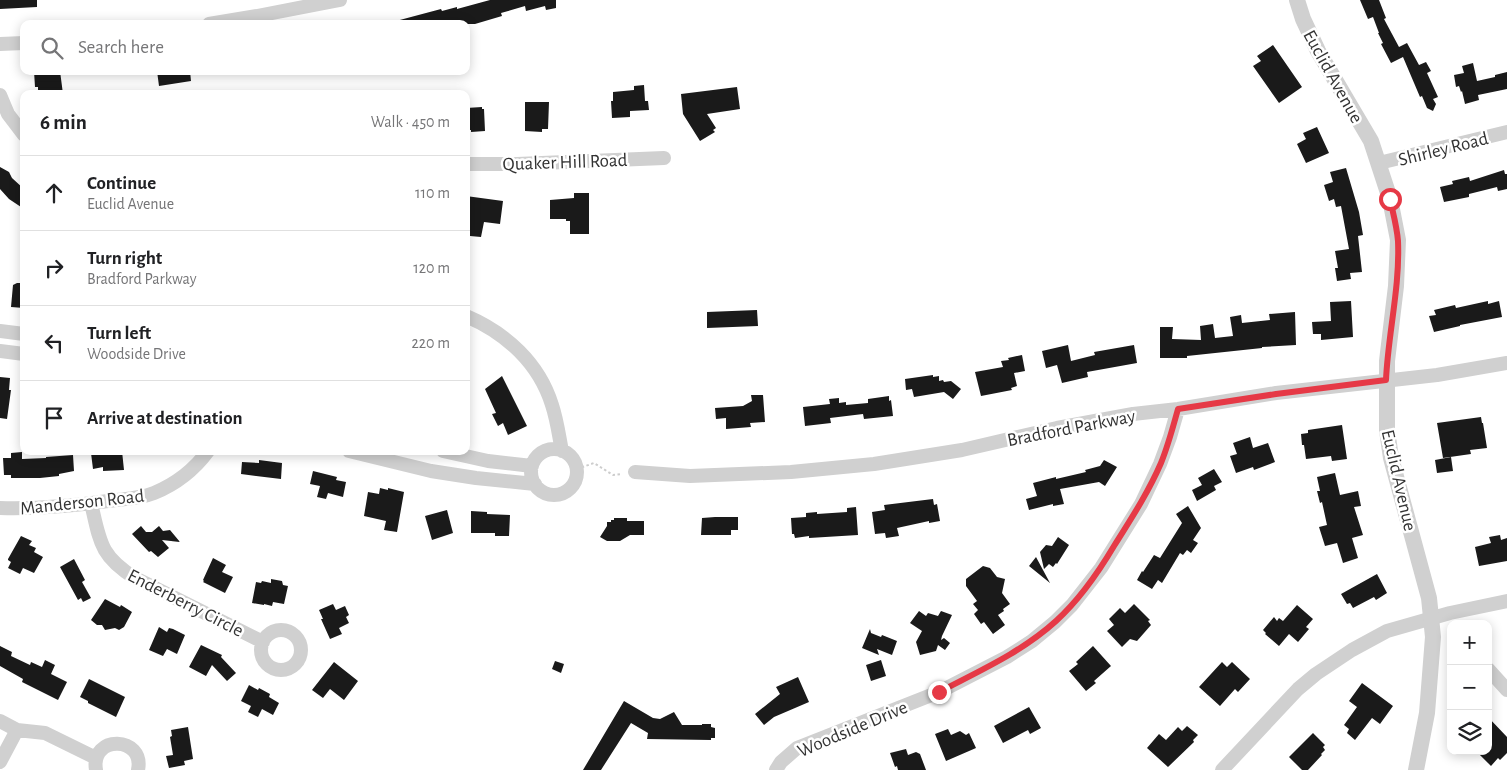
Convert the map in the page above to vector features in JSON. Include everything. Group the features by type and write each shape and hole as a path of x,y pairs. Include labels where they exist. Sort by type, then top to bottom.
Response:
{"street":[{"path":"233,20 340,0"},
{"name":"Euclid Avenue","path":"1297,0 1303,20 1318,51 1371,141 1390,199 1398,240 1396,286 1386,361 1387,430 1391,458 1429,598 1432,618 1427,713 1416,770"},
{"path":"0,44 20,43"},
{"path":"0,95 8,114 20,130"},
{"name":"Shirley Road","path":"1379,163 1507,132"},
{"name":"Quaker Hill Road","path":"470,164 664,158"},
{"path":"470,318 481,322 512,344 533,365 552,404 562,451"},
{"path":"0,331 20,334"},
{"path":"0,351 20,354"},
{"name":"Bradford Parkway","path":"635,472 700,476 790,472 874,464 962,450 1057,428 1133,414 1276,394 1437,375 1507,363"},
{"name":"Woodside Drive","path":"776,770 781,762 797,748 939,692 1007,657 1032,641 1055,622 1072,605 1101,568 1141,504 1160,464 1178,409"},
{"path":"554,450 562,451 572,458 576,469 575,481 562,494 549,495 538,489 535,484 532,478 532,466 540,454 554,450"},
{"name":"Manderson Road","path":"0,508 91,504 138,498 154,493 180,479 199,464 205,455"},
{"path":"365,455 431,471 535,484"},
{"path":"461,455 488,461 532,466"},
{"name":"Enderberry Circle","path":"91,504 98,536 105,552 119,568 135,578 263,642"},
{"path":"1222,770 1298,688 1352,650 1387,631 1432,618 1453,618 1507,601"},
{"path":"1492,673 1507,690"},
{"path":"0,721 16,730 45,734 96,764 100,752 111,744 125,744 136,753 138,770"},
{"path":"0,762 16,730"}],"path":[{"path":"576,469 594,463 613,474 635,472"}],"building":[{"path":"0,0 37,0 37,7 0,9"},
{"path":"490,0 556,0 556,8 546,10 545,6 526,11 525,6 501,13 502,16 475,24 470,24 470,20 400,20 441,9 442,11 457,7 457,9"},
{"path":"1360,0 1379,0 1386,18 1384,19 1399,47 1407,43 1419,65 1426,62 1431,71 1427,73 1438,97 1433,99 1436,104 1433,111 1427,108 1422,96 1420,97 1403,57 1391,63 1381,44 1383,43 1373,17 1368,19"},
{"path":"1273,45 1302,87 1279,103 1253,66 1261,61 1257,56"},
{"path":"1473,63 1477,81 1507,72 1507,89 1478,95 1479,100 1465,104 1462,91 1459,86 1456,87 1454,75 1464,73 1462,66"},
{"path":"34,75 61,75 62,90 38,90 38,87 35,87"},
{"path":"158,75 190,75 191,81 159,86"},
{"path":"644,85 645,101 648,101 649,110 630,111 630,117 612,118 611,101 613,101 613,92 634,90 634,86"},
{"path":"737,87 740,109 707,114 716,128 713,130 715,132 700,141 683,114 681,94"},
{"path":"525,102 549,102 548,129 542,129 542,132 525,131"},
{"path":"482,107 484,109 485,131 471,132 470,108"},
{"path":"1317,127 1329,153 1306,163 1297,144 1306,139 1303,133"},
{"path":"0,167 9,172 12,178 20,185 20,206 9,199 0,189"},
{"path":"1346,168 1359,212 1363,235 1358,236 1362,272 1350,273 1351,279 1337,281 1335,268 1338,268 1335,251 1349,249 1341,206 1336,207 1334,199 1329,201 1324,185 1333,182 1330,172"},
{"path":"1504,170 1505,174 1507,174 1507,189 1498,191 1497,187 1469,194 1469,197 1444,202 1440,187 1453,184 1452,181 1469,177 1470,181"},
{"path":"574,193 589,193 589,234 570,234 570,221 566,221 566,219 550,219 550,200 574,198"},
{"path":"470,197 503,201 500,224 484,222 481,237 470,236"},
{"path":"20,283 20,308 11,307 13,285"},
{"path":"1351,301 1353,337 1321,340 1321,334 1313,334 1312,322 1331,321 1330,302"},
{"path":"1488,301 1488,304 1499,301 1502,317 1434,332 1429,316 1436,315 1434,310 1455,305 1456,308"},
{"path":"757,310 758,326 707,328 707,312"},
{"path":"1295,312 1296,345 1262,347 1187,356 1187,358 1160,358 1160,327 1173,327 1172,339 1201,340 1200,326 1213,324 1215,338 1233,336 1230,317 1241,315 1242,323 1270,320 1269,314"},
{"path":"1068,345 1071,361 1095,355 1094,352 1134,345 1137,363 1087,372 1088,377 1062,383 1057,365 1046,368 1042,351"},
{"path":"1022,355 1025,371 1014,373 1017,386 1011,388 1012,390 981,396 975,372 1003,367 1001,361"},
{"path":"933,375 933,377 939,376 939,381 951,381 961,389 953,399 944,392 914,397 912,389 906,390 905,379"},
{"path":"502,376 527,426 508,435 503,423 498,426 492,414 496,413 485,389"},
{"path":"0,377 10,378 9,390 11,390 7,419 0,418"},
{"path":"751,395 763,395 765,422 750,423 751,427 726,429 726,418 716,419 715,408 743,406 752,401"},
{"path":"889,396 893,416 864,419 863,414 830,418 831,423 805,426 803,407 830,404 829,399 839,398 839,403 846,402 846,405 868,403 868,399"},
{"path":"1481,417 1487,448 1470,450 1471,454 1443,458 1437,423"},
{"path":"1342,425 1347,459 1332,461 1331,456 1306,459 1301,434 1308,433 1308,430"},
{"path":"1250,437 1253,448 1268,443 1275,462 1254,470 1253,467 1236,473 1230,456 1237,454 1233,443"},
{"path":"20,452 22,459 73,455 74,471 59,474 59,476 11,478 11,475 4,475 3,458 11,458 11,453"},
{"path":"91,455 122,455 124,470 103,471 103,467 93,469"},
{"path":"1451,457 1453,471 1437,473 1435,460"},
{"path":"259,460 282,463 281,479 241,474 242,462 259,463"},
{"path":"1104,460 1117,467 1105,486 1099,482 1060,489 1064,504 1053,506 1053,504 1029,510 1026,499 1037,496 1033,483 1086,472 1085,470 1100,466"},
{"path":"1214,469 1222,482 1214,486 1216,490 1197,501 1192,490 1202,485 1198,478"},
{"path":"313,471 337,477 336,480 346,482 343,497 328,493 326,499 317,497 320,486 310,484"},
{"path":"1335,473 1340,495 1358,491 1361,506 1354,507 1363,535 1352,538 1358,558 1343,563 1337,543 1325,546 1319,527 1327,525 1322,502 1320,503 1317,491 1320,491 1317,477"},
{"path":"380,488 404,492 397,532 384,530 386,521 364,516 368,492 379,494"},
{"path":"933,499 934,505 937,504 940,521 929,523 929,521 897,528 899,536 886,538 885,533 875,534 872,512 885,510 884,505"},
{"path":"1188,506 1201,528 1193,540 1198,543 1191,553 1187,550 1183,555 1180,553 1162,583 1158,580 1152,589 1137,580 1154,555 1160,558 1182,523 1176,514"},
{"path":"856,507 858,535 795,538 794,534 792,534 791,518 806,517 806,513 847,512 847,508"},
{"path":"447,510 453,533 432,540 425,516"},
{"path":"471,511 510,515 509,536 495,536 495,533 471,533"},
{"path":"738,517 738,530 731,530 731,535 701,535 702,518"},
{"path":"614,518 627,518 627,521 644,521 644,535 630,535 620,541 607,541 600,537 607,526 607,522 611,522"},
{"path":"141,526 146,532 152,532 159,526 163,531 170,530 180,542 162,540 169,548 158,557 151,551 149,552 132,534"},
{"path":"1500,535 1501,540 1507,538 1507,561 1479,566 1475,547 1491,543 1489,537"},
{"path":"21,536 32,541 29,545 36,548 34,552 43,557 34,573 23,568 20,574 8,568 11,562 8,559"},
{"path":"1058,537 1069,545 1057,564 1053,567 1049,564 1044,569 1040,552 1046,545 1052,546"},
{"path":"1036,557 1050,583 1029,566"},
{"path":"213,558 226,565 222,572 233,577 225,593 203,582"},
{"path":"74,559 85,580 82,582 91,598 83,602 81,598 78,600 60,567"},
{"path":"983,566 990,568 997,577 1005,579 1002,593 1010,604 998,615 1005,625 993,634 984,622 981,624 974,614 978,610 973,604 977,601 966,586 966,579"},
{"path":"1377,574 1387,593 1376,600 1374,597 1353,608 1350,603 1347,604 1341,594"},
{"path":"271,579 282,581 283,585 288,586 284,604 273,602 272,606 252,603 256,582 271,583"},
{"path":"105,599 120,607 121,605 132,612 124,627 119,630 115,628 105,630 102,625 97,625 91,620"},
{"path":"333,604 336,610 345,606 349,615 346,617 349,623 339,628 342,634 330,639 319,610"},
{"path":"1134,604 1150,620 1148,621 1151,625 1137,641 1130,639 1122,647 1107,631 1114,625 1109,619 1120,608 1125,613"},
{"path":"1297,605 1313,619 1306,627 1309,629 1298,642 1289,634 1279,646 1263,630 1274,617 1277,621 1279,618 1283,621"},
{"path":"919,611 926,616 928,613 938,616 941,611 952,615 941,640 944,638 950,643 945,650 938,645 936,651 920,655 916,642 922,631 910,623"},
{"path":"159,627 167,632 169,628 185,635 177,654 167,649 163,656 149,650"},
{"path":"870,629 871,633 897,641 892,655 877,649 879,655 862,648"},
{"path":"201,645 222,655 221,657 236,673 227,681 212,665 206,676 189,667"},
{"path":"0,646 12,652 11,656 30,665 31,662 42,667 45,660 55,665 51,674 67,682 58,700 22,682 23,679 0,666"},
{"path":"1093,646 1111,666 1086,691 1069,671 1078,664 1076,662"},
{"path":"881,660 886,676 871,681 866,665"},
{"path":"555,661 564,664 561,673 552,669"},
{"path":"334,662 358,681 344,700 330,689 323,698 312,690"},
{"path":"1222,662 1227,667 1232,662 1250,679 1238,692 1235,689 1220,706 1199,687"},
{"path":"798,677 809,702 774,717 764,725 755,714 780,694 776,687"},
{"path":"89,679 125,697 116,717 80,697"},
{"path":"1362,683 1393,706 1380,724 1372,718 1355,740 1347,733 1349,729 1344,725 1357,707 1349,701"},
{"path":"249,685 270,694 269,697 279,703 273,715 262,709 258,717 248,712 251,706 241,701"},
{"path":"624,701 653,718 660,719 674,712 682,725 711,724 711,727 715,728 715,738 711,738 711,740 647,739 648,733 631,723 601,770 583,770"},
{"path":"1029,707 1041,728 1030,734 1028,730 1003,743 994,726"},
{"path":"1492,721 1507,737 1507,753 1500,760 1498,758 1491,766 1480,755 1492,755"},
{"path":"1187,726 1198,735 1193,740 1194,742 1168,767 1147,748 1159,734 1166,740 1178,727 1182,731"},
{"path":"188,727 193,759 184,761 185,765 169,768 166,756 173,755 170,737 172,736 171,730"},
{"path":"948,729 951,735 960,731 966,735 969,733 976,748 946,761 935,734"},
{"path":"1313,733 1325,745 1323,747 1325,750 1308,770 1302,770 1289,757"},
{"path":"906,749 908,755 916,752 920,754 926,770 898,770 897,766 895,767 890,753"}],"route":[{"path":"939,692 1007,657 1032,641 1072,605 1101,568 1141,504 1160,464 1178,409 1386,380 1386,361 1396,286 1398,240 1390,199"}]}
